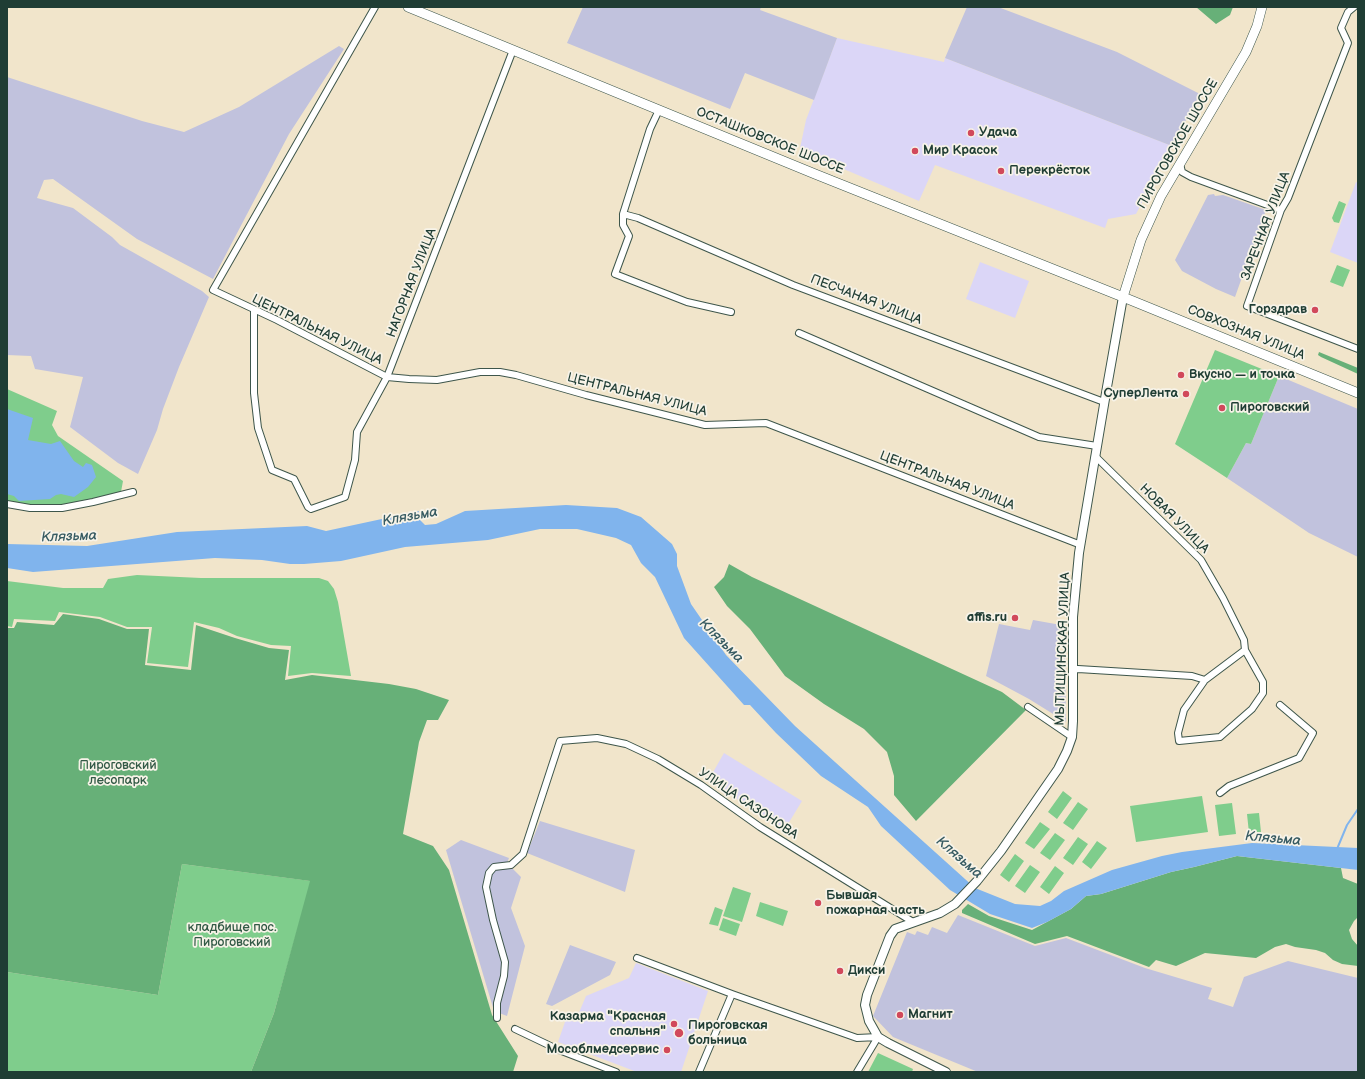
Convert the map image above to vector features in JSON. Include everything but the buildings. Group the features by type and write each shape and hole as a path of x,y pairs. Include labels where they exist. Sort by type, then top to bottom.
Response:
{"main road":[{"name":"ОСТАШКОВСКОЕ ШОССЕ","path":"408,7 1123,297"},
{"name":"ПИРОГОВСКОЕ ШОССЕ","path":"1123,297 1144,234 1161,196 1246,52 1262,7"},
{"name":"СОВХОЗНАЯ УЛИЦА","path":"1123,297 1358,393"}],"street":[{"name":"ЦЕНТРАЛЬНАЯ УЛИЦА","path":"375,7 212,290 277,320 387,377 438,380 480,372 500,372 705,425 766,423 1081,544"},
{"name":"ЗАРЕЧНАЯ УЛИЦА","path":"1354,7 1348,12 1341,28 1348,43 1288,198 1281,210 1247,306 1358,349"},
{"name":"НАГОРНАЯ УЛИЦА","path":"254,310 254,392 258,428 272,470 294,479 308,507 311,509 345,497 355,460 357,432 387,377 513,50"},
{"path":"659,110 650,129 623,214 623,225 629,236 615,274 687,302 731,312"},
{"path":"1180,163 1182,172 1187,175 1281,210"},
{"path":"1172,176 1187,175"},
{"name":"ПЕСЧАНАЯ УЛИЦА","path":"623,214 638,218 793,285 1104,402"},
{"name":"МЫТИЩИНСКАЯ УЛИЦА","path":"878,1037 869,1021 866,1005 867,995 890,936 895,929 913,922 921,921 940,913 955,904 977,880 1002,851 1058,769 1072,737 1073,617 1081,544 1123,297"},
{"path":"799,333 1039,437 1097,446"},
{"name":"НОВАЯ УЛИЦА","path":"1095,456 1201,560 1223,598 1244,640 1244,650 1264,682 1263,693 1252,709 1220,737 1179,741 1178,733 1184,710 1205,680"},
{"path":"7,504 30,508 62,508 133,492"},
{"path":"1073,670 1192,676 1205,680 1244,650"},
{"path":"1220,793 1229,786 1299,758 1313,732 1280,705"},
{"path":"1028,707 1072,737"},
{"name":"УЛИЦА САЗОНОВА","path":"497,1018 497,1003 504,976 505,962 486,887 489,874 494,866 511,865 523,854 560,741 597,738 626,744 658,759 701,785 760,827 913,922"},
{"path":"637,958 732,994 857,1038 878,1037 946,1072"},
{"path":"699,1072 732,994"},
{"path":"515,1029 559,1050 616,1072"},
{"path":"857,1072 878,1037"}],"shaded area":[{"path":"583,7 761,7 760,10 837,38 814,100 745,73 730,109 567,43"},
{"path":"967,7 998,7 1117,52 1200,94 1172,146 945,58"},
{"name":"Удача","path":"837,38 944,62 945,58 1172,146 1136,214 1108,219 1105,228 935,165 919,201 806,153 800,148 806,120"},
{"path":"339,46 344,49 289,134 213,279 137,239 53,179 44,180 37,198 73,208 112,237 120,245 202,291 209,297 179,367 163,409 157,430 138,474 118,463 70,427 83,377 35,369 31,356 7,355 7,77 142,121 184,132 239,107"},
{"path":"1356,182 1358,183 1358,263 1330,252"},
{"path":"1214,194 1215,196 1223,195 1266,210 1235,297 1182,271 1175,260 1208,195"},
{"path":"980,262 1029,281 1015,318 966,299"},
{"path":"1279,376 1358,409 1358,557 1309,533 1227,478 1246,443 1251,444"},
{"path":"1033,620 1061,625 1056,655 1065,657 1066,722 1029,699 986,676 999,624 1030,630"},
{"path":"724,753 802,801 785,829 708,781"},
{"path":"540,821 635,850 625,892 527,853"},
{"path":"461,840 509,858 507,863 521,877 511,908 525,946 507,1016 494,1011 446,850"},
{"path":"958,915 1035,946 1066,938 1145,968 1212,988 1208,999 1233,1007 1244,977 1288,961 1358,978 1358,1072 978,1072 893,1037 873,1016 907,932 915,935 917,931 928,935 932,927 947,933"},
{"path":"570,945 616,962 610,975 552,1006 546,1004"},
{"path":"636,963 708,991 681,1072 637,1072 558,1042 566,1019 575,1022 586,996 629,978"}],"green space":[{"path":"1196,7 1233,7 1230,15 1216,24"},
{"path":"1339,201 1346,204 1339,223 1334,222 1332,218"},
{"path":"1337,265 1350,270 1343,287 1330,282"},
{"name":"Пироговский","path":"1215,350 1279,376 1251,444 1246,443 1227,478 1175,444"},
{"path":"1319,352 1358,368 1358,374 1321,357 1318,355"},
{"path":"7,389 57,411 52,425 58,436 123,481 121,492 78,503 38,506 7,502"},
{"path":"729,564 752,577 1002,692 1026,710 916,821 894,795 894,776 887,752 864,729 824,704 785,676 750,629 727,606 714,587 724,577"},
{"path":"137,575 201,578 319,578 328,581 334,589 338,602 351,676 312,673 288,676 291,646 271,645 237,636 219,628 194,622 188,667 147,663 152,627 127,627 100,617 59,612 55,621 14,619 12,627 7,626 7,581 63,588 103,588 108,579"},
{"name":"Пироговский лесопарк","path":"63,614 99,619 127,629 149,629 145,665 191,670 196,625 269,648 289,650 285,680 312,675 389,684 416,689 449,700 438,720 427,720 419,742 403,834 433,846 449,870 492,1015 518,1056 513,1072 251,1072 274,1013 310,881 182,864 158,995 7,972 7,628 14,628 17,622 54,625"},
{"path":"1063,791 1072,798 1057,819 1048,812"},
{"path":"1202,796 1208,832 1136,842 1130,806"},
{"path":"1078,802 1088,809 1073,830 1063,823"},
{"path":"1232,803 1236,834 1219,836 1215,805"},
{"path":"1259,813 1261,832 1249,833 1247,814"},
{"path":"1040,822 1050,829 1034,849 1025,843"},
{"path":"1055,833 1065,840 1050,860 1040,853"},
{"path":"1078,837 1088,844 1073,865 1063,858"},
{"path":"1097,841 1107,848 1091,869 1082,862"},
{"path":"1015,854 1024,861 1009,882 1000,875"},
{"path":"1237,856 1341,868 1343,878 1358,884 1358,917 1349,930 1352,939 1358,946 1358,966 1342,964 1333,960 1325,953 1316,950 1286,944 1275,947 1256,958 1205,953 1176,966 1156,960 1149,967 1067,936 1035,944 962,913 962,910 968,904 989,916 1032,930 1071,909 1086,896 1101,894 1171,872"},
{"name":"кладбище пос. Пироговский","path":"182,864 311,881 274,1013 251,1072 7,1072 7,972 158,995"},
{"path":"1030,865 1040,872 1025,893 1015,886"},
{"path":"1055,866 1064,873 1049,894 1040,887"},
{"path":"733,887 751,893 742,922 723,916"},
{"path":"760,902 788,911 783,926 756,916"},
{"path":"715,907 723,910 718,926 709,924"},
{"path":"723,918 740,924 736,936 719,930"},
{"path":"878,1053 913,1069 912,1072 868,1072"}],"water":[{"path":"7,409 33,418 28,440 51,444 60,441 74,461 83,467 86,463 92,465 96,477 88,487 74,497 61,494 50,499 19,501 14,496 7,494"},
{"name":"Клязьма","path":"566,505 617,508 641,517 672,544 677,554 677,566 691,604 726,655 795,726 975,888 1015,904 1040,906 1051,901 1064,891 1112,870 1182,852 1252,843 1358,848 1358,870 1237,856 1171,872 1101,894 1086,896 1071,909 1032,928 990,914 950,890 881,826 868,807 821,776 776,733 750,705 744,705 684,638 655,577 641,563 631,545 616,538 577,529 540,529 488,540 405,547 341,561 304,564 215,558 33,572 7,568 7,544 87,546 177,532 307,526 326,531 419,511 417,517 425,525 436,524 465,511"}],"waterway":[{"path":"1337,849 1347,825 1358,809"}],"place":[{"name":"Удача","path":"971,133"},
{"name":"Мир Красок","path":"915,151"},
{"name":"Перекрёсток","path":"1001,171"},
{"name":"Горздрав","path":"1315,310"},
{"name":"Вкусно — и точка","path":"1181,375"},
{"name":"СуперЛента","path":"1186,394"},
{"name":"Пироговский","path":"1222,408"},
{"name":"affis.ru","path":"1015,618"},
{"name":"Бывшая пожарная часть","path":"818,903"},
{"name":"Дикси","path":"840,971"},
{"name":"Магнит","path":"900,1015"},
{"name":"Казарма \"Красная спальня\"","path":"674,1024"},
{"name":"Пироговская больница","path":"679,1033"},
{"name":"Мособлмедсервис","path":"667,1050"}]}
